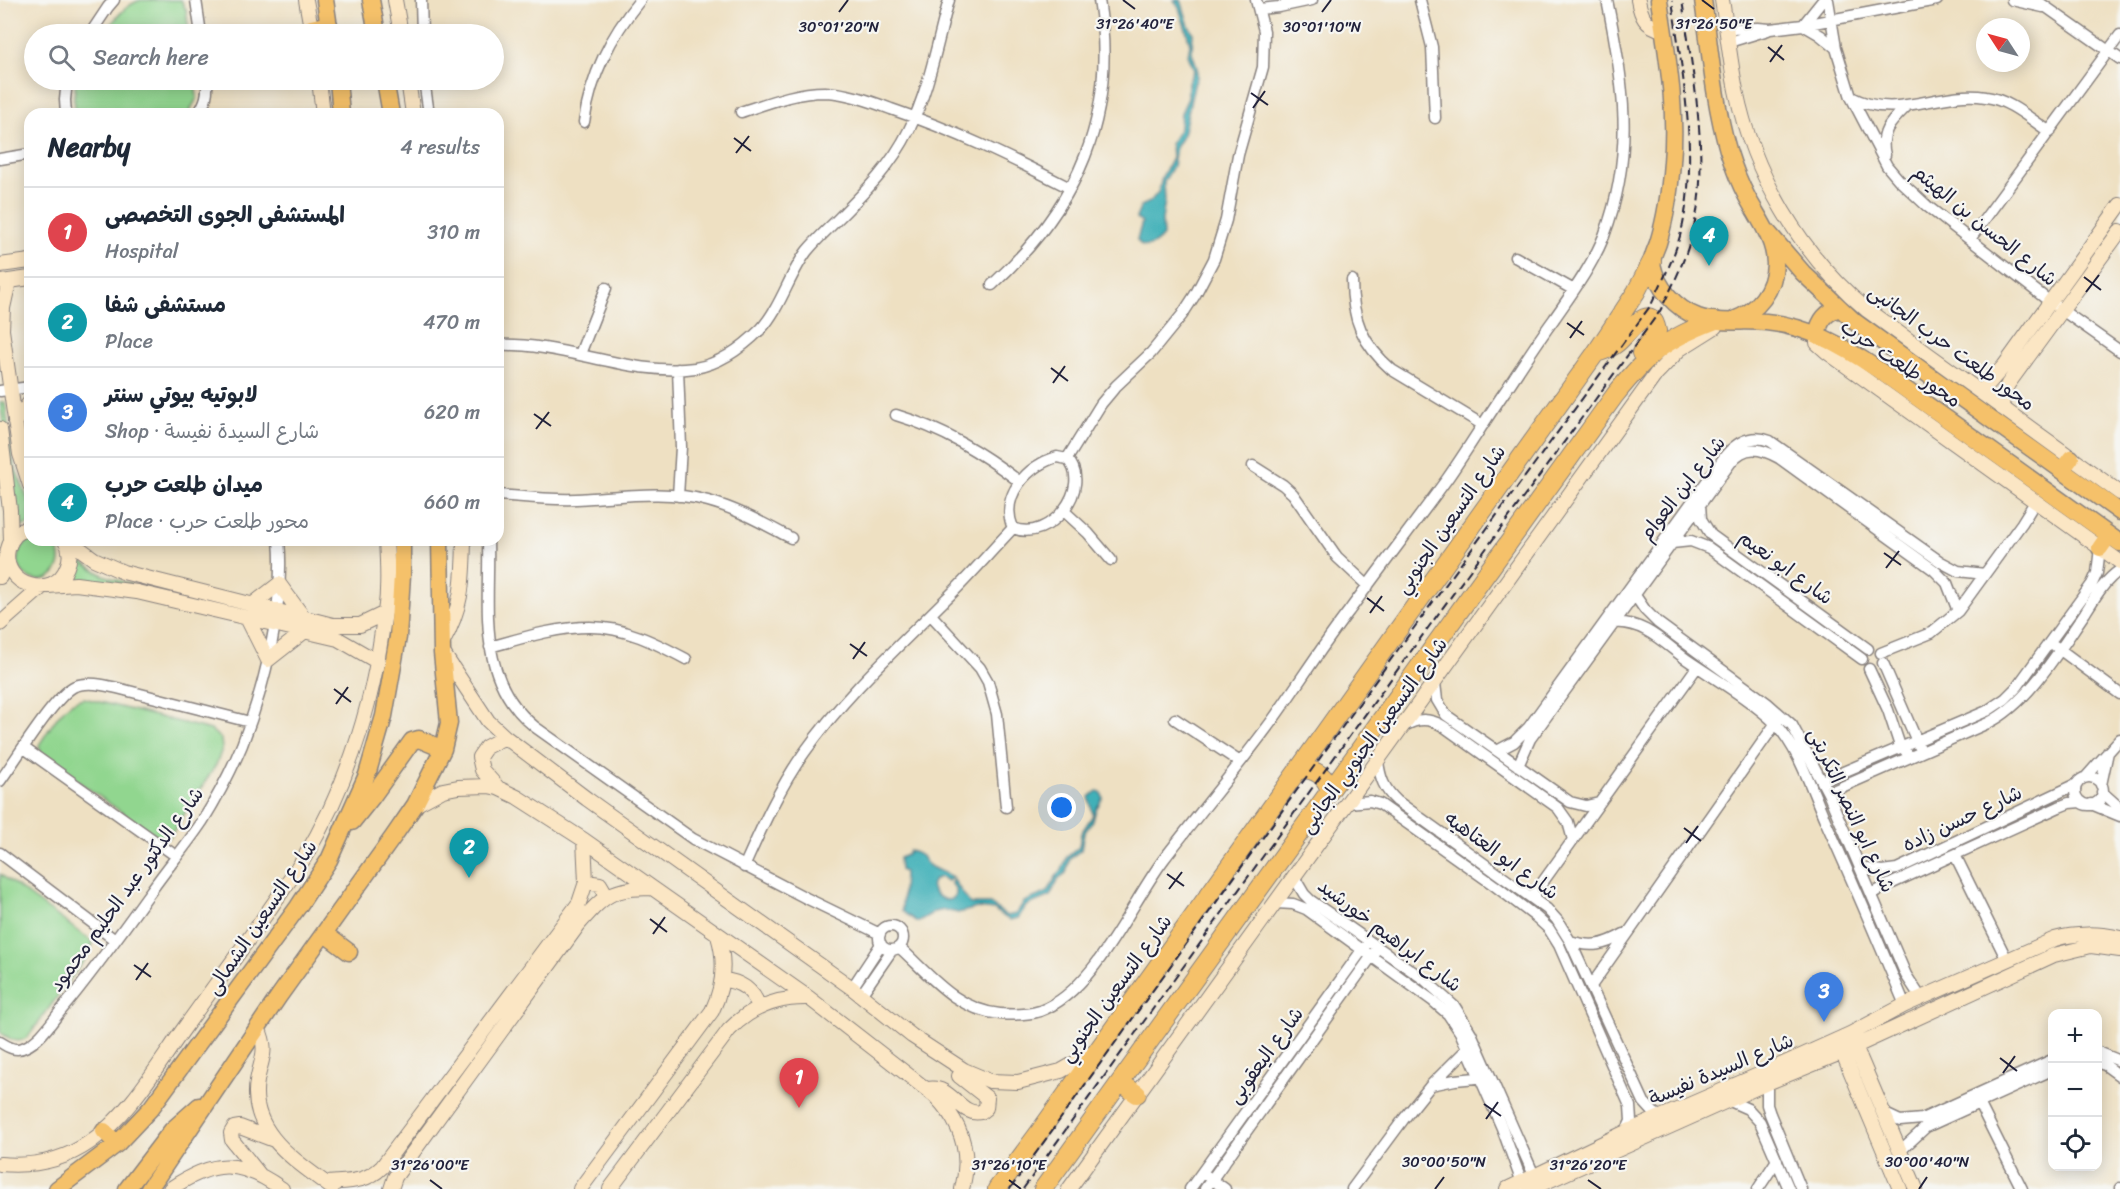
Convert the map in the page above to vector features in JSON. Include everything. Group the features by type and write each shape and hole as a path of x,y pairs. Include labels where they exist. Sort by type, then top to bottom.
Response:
{"highway":[{"name":"شارع التسعين الجنوبي","path":"997,1189 1595,354 1636,292 1652,261"},
{"path":"1595,354 1618,342 1637,321 1643,318 1650,319 1656,324 1657,331 1640,354 1636,369"},
{"path":"1043,1189 1636,369 1647,357 1672,339 1722,321"},
{"path":"1300,769 1316,771 1328,783 1330,791"},
{"path":"1121,1083 1137,1094"}],"main road":[{"path":"325,0 328,24"},
{"path":"371,0 375,24"},
{"name":"شارع التسعين الجنوبي","path":"1652,261 1664,222 1674,144 1672,83 1659,0"},
{"path":"1703,0 1728,148 1740,182 1765,229 1774,257 1772,283 1758,305 1744,316 1722,321"},
{"path":"339,90 340,108"},
{"path":"387,90 391,108"},
{"name":"محور طلعت حرب","path":"1765,229 1803,273 1840,308 1924,362 2066,464 2120,512"},
{"name":"محور طلعت حرب","path":"1652,261 1661,286 1671,299 1692,314 1722,321 1775,324 1817,334 1839,345 1877,369 2110,542"},
{"path":"1817,334 1821,320 1833,310 1840,308"},
{"name":"شارع التسعين الشمالى","path":"62,1186 117,1144 151,1108 298,907 320,874 343,831 367,775 384,716 398,637 402,546"},
{"path":"149,1189 209,1098 414,805 443,749 449,723 442,648 440,546"},
{"path":"343,831 364,808 412,741 419,739 443,749"},
{"path":"325,933 349,952"},
{"path":"127,1189 180,1121 209,1098"},
{"path":"105,1131 117,1144"}],"street":[{"path":"97,24 114,0"},
{"path":"196,0 200,24"},
{"path":"306,0 311,24"},
{"path":"395,0 399,24"},
{"path":"421,0 422,24"},
{"path":"584,122 588,97 599,63 616,32 640,0"},
{"path":"504,345 529,345 639,366 678,369 698,368 731,353 762,327 807,251 879,176 899,148 916,117 949,0"},
{"path":"992,285 1038,238 1070,189 1090,144 1102,96 1105,48 1099,0"},
{"path":"1067,459 1101,404 1116,386 1151,353 1182,315 1214,259 1226,220 1240,147 1263,67 1264,31 1257,4 1279,7 1312,0"},
{"path":"1420,0 1432,47 1435,118"},
{"path":"488,546 487,629 490,647 498,678 517,711 526,720 682,832 881,939 888,950 895,949 937,984 973,1008 990,1013 1013,1015 1036,1012 1056,1004 1080,984 1162,862 1240,762 1448,477 1574,290 1602,241 1620,180 1624,129 1623,85 1607,0"},
{"path":"1638,0 1645,21 1663,30"},
{"path":"1722,0 1728,36 1803,25 1937,0"},
{"path":"1803,25 1822,0"},
{"name":"شارع الحسن بن الهيثم","path":"1828,0 1836,48 1851,97 1887,166 1927,206 2049,301 2120,351"},
{"path":"2012,0 2040,3 2120,59"},
{"path":"1803,25 1821,35 1836,48"},
{"path":"1970,239 2120,35"},
{"name":"محور طلعت حرب الجانبى","path":"1728,36 1736,90 1743,118 1766,178 1796,232 1848,294 1924,362 1981,392 2066,464 2120,493"},
{"path":"66,90 66,108"},
{"path":"202,108 208,90"},
{"path":"321,90 322,108"},
{"path":"409,90 412,108"},
{"path":"425,90 428,108"},
{"path":"741,112 806,94 826,92 847,95 916,117 979,142 1070,189"},
{"path":"1851,97 1865,105 1891,107 1972,95 1988,97 2001,100 2050,132"},
{"path":"1887,166 1882,137 1893,120 1908,105"},
{"path":"0,159 24,155"},
{"path":"1981,392 2004,366 2120,205"},
{"path":"2002,408 2003,395 2008,384 2120,231"},
{"path":"0,254 7,264 24,262"},
{"path":"1515,257 1574,290"},
{"path":"24,279 5,282 2,330 5,390 15,422 24,467"},
{"path":"1352,280 1352,304 1355,317 1367,343 1382,362 1483,425"},
{"path":"580,354 606,288"},
{"name":"شارع التسعين الجنوبي الجانبى","path":"1069,1189 1656,374 1680,349 1722,321"},
{"path":"1817,334 1817,344 1827,352 2035,502 2110,542 2120,562"},
{"path":"678,369 681,447 678,496"},
{"path":"5,390 24,388"},
{"path":"15,422 24,410"},
{"path":"896,415 948,434 994,462 1020,482"},
{"path":"0,429 10,510 10,570 16,578 33,587 76,584 115,588 250,611"},
{"name":"شارع ابن العوام","path":"1518,766 1530,739 1614,623 1632,591 1726,455 1743,441 1756,438 1770,441 1944,578 1958,611"},
{"name":"شارع ابن العوام","path":"1497,751 1509,746 1524,733 1632,591 1672,543 1735,456 1749,449 1765,450 1832,490 1950,568 1984,574"},
{"path":"1057,457 1067,459 1075,470 1075,482 1072,497 1064,511 1050,523 1036,530 1022,532 1013,528 1009,508 1020,482 1028,472 1048,459 1057,457"},
{"path":"1253,466 1283,484 1293,494 1332,552 1356,578 1368,586"},
{"path":"504,495 559,499 678,496 706,500 746,514 791,538"},
{"path":"1869,669 1877,669 1882,658 1931,633 1958,611 2035,502"},
{"name":"شارع ابو نعيم","path":"1700,504 1701,519 1711,535 1865,654"},
{"path":"1064,511 1088,533 1111,560"},
{"path":"744,867 772,805 820,731 858,687 1013,528"},
{"path":"0,577 9,546 17,534 24,530"},
{"name":"شارع ابو نعيم","path":"1672,543 1691,542 1709,548 1865,654"},
{"path":"1828,793 1988,723 2010,711 2055,646 2092,584 2110,542"},
{"path":"0,624 45,586 57,581 64,573 69,564 68,546"},
{"path":"75,546 94,559 123,572 250,611 305,624 346,626 368,622 385,613"},
{"name":"شارع الدكتور عبد الحليم محمود","path":"0,1042 14,1049 21,1049 35,1041 81,986 115,940 201,823 222,787 250,722 268,660 279,584 279,546"},
{"path":"0,1164 34,1165 51,1161 74,1153 105,1131 140,1091 280,895 317,837 349,765 378,662 387,591 386,546"},
{"path":"464,546 461,594 453,623 442,648 488,721 505,737 587,799 856,992 912,1036 976,1077 990,1081 1018,1083 1061,1071 1099,1049"},
{"path":"1822,781 1903,748 1998,704 2055,646 2103,586 2120,570"},
{"path":"250,611 279,584 305,624 338,639 378,662"},
{"name":"شارع ابو النصر التكريتى","path":"1632,591 1645,610 1658,623 1799,735 1828,793 1906,975 1921,998"},
{"path":"250,611 268,660 305,624"},
{"path":"930,615 980,669 988,682 997,714 1006,807"},
{"name":"شارع ابو النصر التكريتى","path":"1614,623 1636,625 1778,719 1872,924 1905,1005"},
{"path":"490,647 545,634 590,627 606,628 638,636 686,659"},
{"path":"2055,646 2120,694"},
{"path":"1909,758 1869,669 1864,665 1865,654 1875,649 1882,658 1922,752"},
{"path":"1532,897 1698,667"},
{"path":"1435,683 1437,700 1446,714 1570,802 1586,806 1599,803"},
{"path":"0,781 61,697 76,686 85,684 117,688 250,722"},
{"path":"1175,719 1240,762"},
{"path":"1403,726 1424,719 1443,726 1558,808 1568,822 1573,840"},
{"path":"1591,986 1778,719"},
{"path":"498,788 482,770 479,757 486,747 505,737"},
{"name":"شارع حسن زاده","path":"1860,868 1876,871 1897,869 2081,781 2120,739"},
{"path":"24,748 176,856"},
{"path":"2086,803 2098,800 2108,752"},
{"name":"شارع ابو العتاهيه","path":"1378,761 1381,779 1396,801 1532,897 1552,914 1570,941 1644,1102 1660,1116"},
{"path":"2120,808 2093,777 2081,781 2076,794 2086,803 2120,816"},
{"path":"414,805 443,790 488,786 498,788 517,797 584,840 809,998 928,1089 946,1107 962,1135 966,1166 962,1189"},
{"name":"شارع ابو العتاهيه","path":"1348,803 1370,801 1380,804 1494,885 1549,930 1559,945 1630,1106 1631,1121 1626,1132"},
{"name":"شارع حسن زاده","path":"1872,894 2059,807 2069,803 2086,803"},
{"path":"376,1173 380,1183 391,1186 540,967 582,896 586,882 584,840"},
{"path":"0,852 115,940"},
{"path":"1955,855 2007,960"},
{"name":"شارع ابراهيم خورشيد","path":"1294,877 1310,900 1365,945"},
{"path":"586,882 600,884 607,896"},
{"path":"258,1028 263,1038 264,1060 257,1083 258,1107 267,1130 290,1157 330,1186 363,1180 376,1173 540,967 579,924 607,896 626,889 651,888"},
{"name":"شارع ابراهيم خورشيد","path":"1276,903 1300,906 1430,984 1452,1010 1471,1046 1530,1184"},
{"path":"888,927 898,929 903,938 856,992 888,927"},
{"path":"1570,941 1581,945 1598,946 1627,932"},
{"name":"شارع السيدة نفيسة","path":"1507,1189 1530,1184 1730,1101 1846,1043 1905,1005 2065,936 2097,934 2120,938"},
{"path":"580,1189 717,1001 723,980 723,958 718,936"},
{"name":"شارع اليعقوبى","path":"1190,1189 1365,945"},
{"name":"شارع السيدة نفيسة","path":"1530,1184 1660,1116 1846,1043 2054,955 2091,946 2120,950"},
{"name":"شارع اليعقوبى","path":"1205,1189 1375,952"},
{"path":"723,980 735,982 746,988 754,996 759,1007"},
{"path":"610,1189 729,1030 746,1014 759,1007 787,999 809,998"},
{"path":"1846,1043 1883,1113 1916,1189"},
{"path":"1846,1043 1900,1189"},
{"path":"1352,1189 1402,1120 1431,1085 1471,1046"},
{"path":"2102,1054 2120,1061"},
{"path":"928,1089 941,1089 972,1113 978,1113 986,1108 988,1101 985,1095 956,1073 947,1060"},
{"path":"1899,1151 1924,1123 2048,1062"},
{"path":"2102,1064 2120,1076"},
{"path":"1883,1113 1900,1121 1924,1123 1979,1103 2048,1072"},
{"path":"1431,1085 1485,1077"},
{"path":"1767,1083 1769,1129 1776,1160 1789,1189"},
{"path":"1730,1101 1748,1109 1769,1129 1801,1189"},
{"path":"1979,1103 2022,1189"},
{"path":"274,1140 240,1127 234,1128 231,1133 232,1140 260,1174 282,1189"},
{"path":"1758,1189 1776,1160"},
{"path":"170,1189 204,1170 221,1166 240,1168 260,1174"},
{"path":"1202,1172 1225,1189"}],"green space":[{"path":"181,0 186,10 188,24 112,24 124,10 135,2"},
{"path":"75,90 196,90 197,98 191,108 75,108"},
{"path":"0,402 5,402 14,465 24,490 24,526 15,528 11,475"},
{"path":"24,544 24,546 55,546 60,559 58,567 54,574 47,578 39,580 31,578 24,574 20,567 18,559"},
{"path":"74,557 103,575 135,586 65,580"},
{"path":"84,698 211,730 221,739 222,749 216,765 169,838 158,838 41,755 39,745 63,710 76,700"},
{"path":"0,874 93,944 87,956 28,1037 20,1041 10,1039 0,1032"}],"water":[{"path":"1174,0 1181,0 1193,32 1192,52 1197,67 1197,77 1183,135 1176,146 1173,166 1164,182 1163,236 1150,246 1143,246 1137,240 1142,222 1136,218 1141,206 1150,202 1159,191 1162,177 1172,158 1171,143 1180,128 1181,113 1188,98 1188,83 1194,70 1188,55 1190,44 1187,33"},
{"path":"1097,791 1101,792 1103,798 1096,809 1093,821 1084,833 1081,850 1070,858 1066,873 1059,878 1050,896 1026,906 1018,918 1009,920 994,910 977,908 958,913 944,910 934,912 917,922 902,911 904,872 900,870 899,858 907,855 909,850 922,856 931,867 952,877 948,881 940,877 934,881 933,890 941,898 946,900 955,896 956,890 951,883 953,879 970,904 990,904 1007,916 1016,914 1024,902 1048,892 1062,870 1067,857 1079,847 1081,833 1093,815 1089,797"}],"railway":[{"path":"1010,1189 1397,651 1651,305 1670,265 1683,224 1689,168 1687,112 1672,0"},
{"path":"1023,1189 1406,658 1660,311 1679,272 1690,241 1698,204 1700,175 1698,115 1682,0"}],"place":[{"name":"ميدان طلعت حرب","path":"1709,266"},
{"name":"مستشفى شفا","path":"469,878"},
{"name":"لابوتيه بيوتي سنتر","path":"1824,1022"},
{"name":"المستشفى الجوى التخصصى","path":"799,1108"}]}
